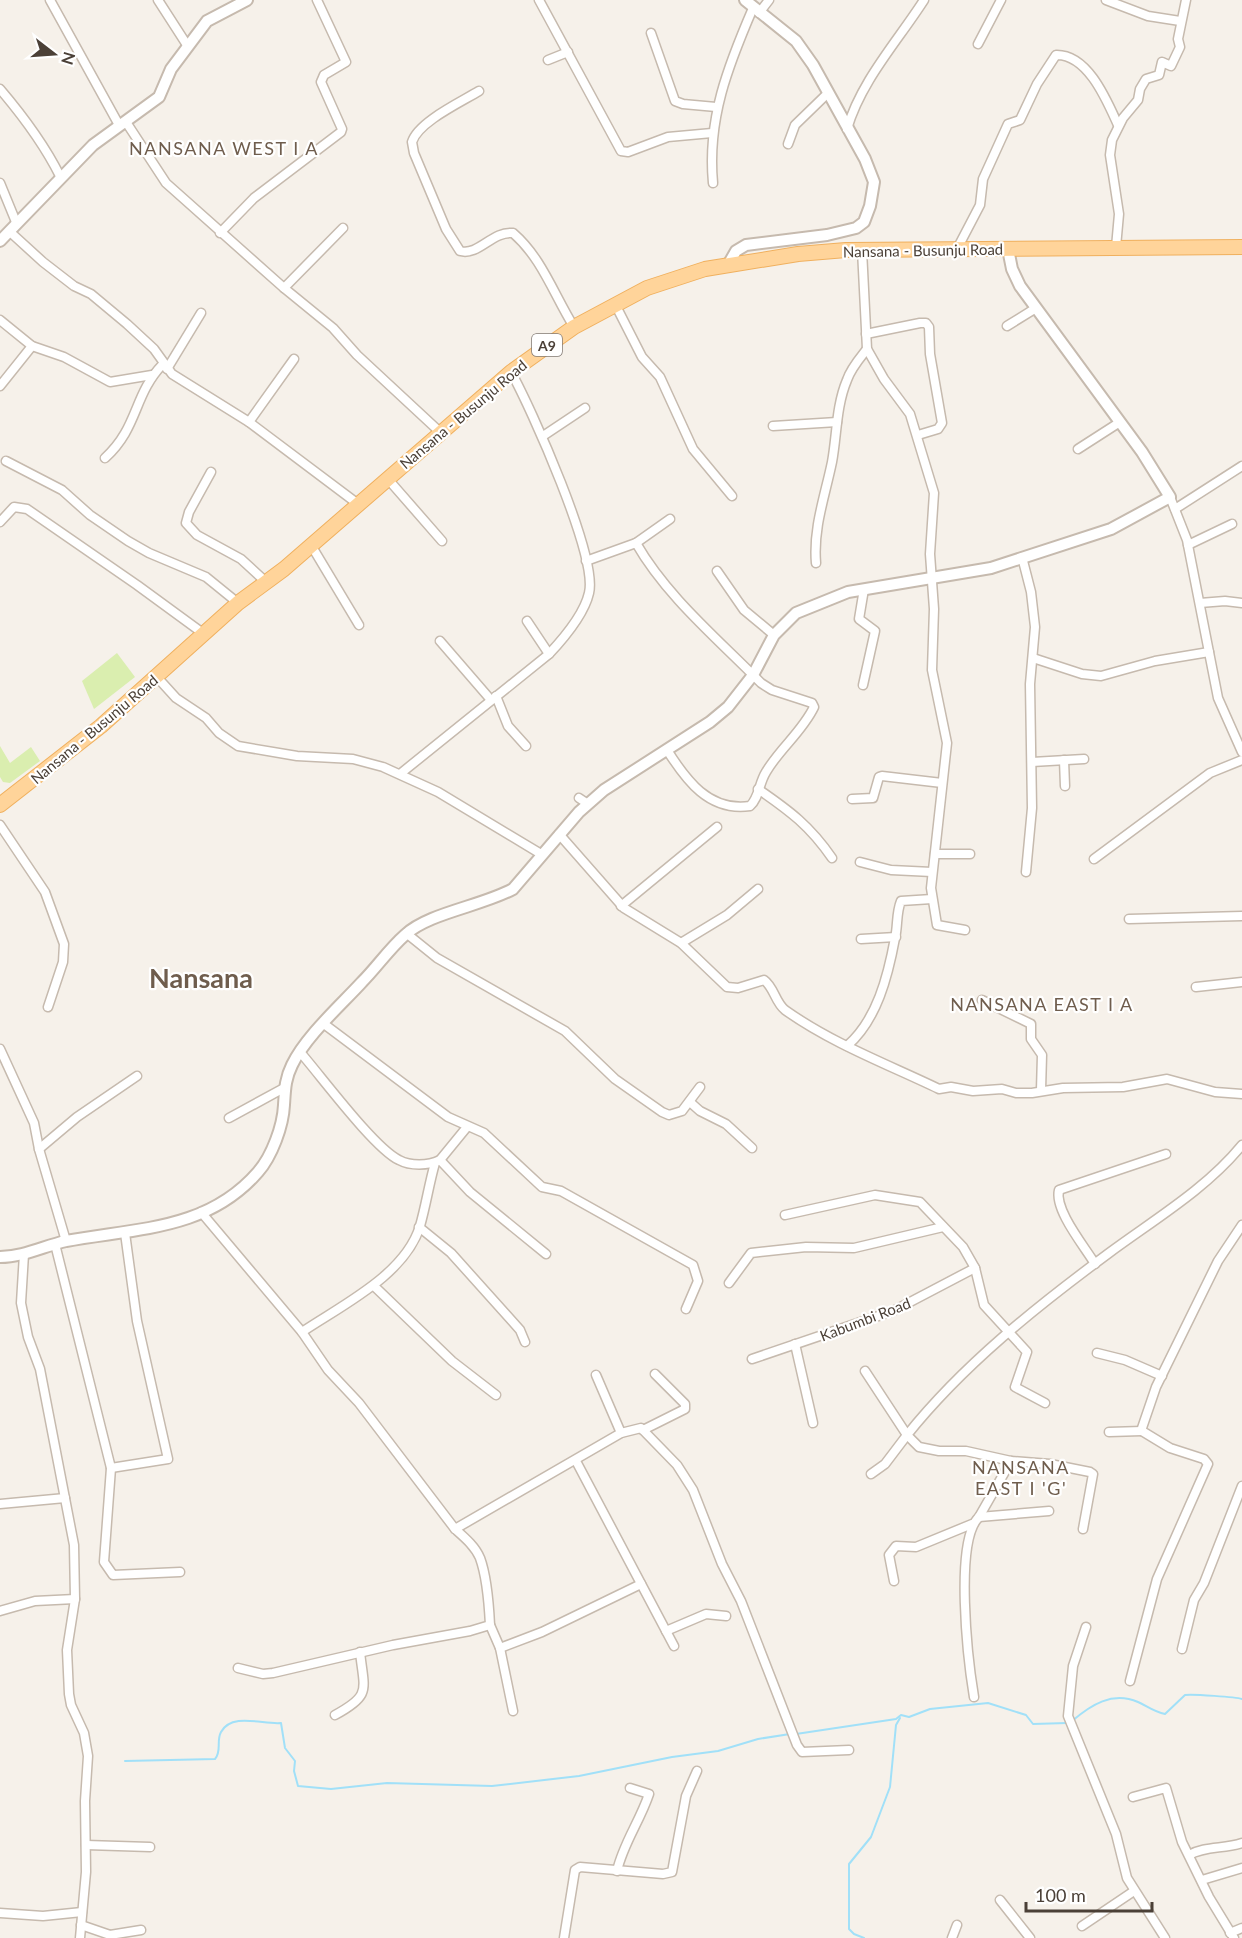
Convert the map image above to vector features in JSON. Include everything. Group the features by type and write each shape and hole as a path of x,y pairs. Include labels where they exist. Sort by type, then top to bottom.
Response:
{"main road":[{"name":"Nansana - Busunju Road","path":"0,805 101,726 238,603 311,546 511,372 574,327 647,288 705,269 798,254 862,250 1242,247"}],"street":[{"path":"50,0 122,123 166,183 220,233 333,328 357,355 441,433"},
{"path":"158,0 188,45"},
{"path":"0,241 60,176 122,123 159,97 171,69 207,21 247,0"},
{"path":"220,233 254,198 341,132 342,129 321,82 324,75 346,62 316,0"},
{"path":"539,0 621,151 628,152 668,137 712,133"},
{"path":"713,183 712,133 716,107 731,58 752,7 769,0"},
{"path":"848,129 854,106 865,86 924,0"},
{"path":"978,44 1001,0"},
{"path":"1106,0 1148,16 1180,21"},
{"path":"1116,247 1119,214 1110,155 1112,140 1118,125 1138,100 1140,89 1146,79 1159,75 1162,62 1171,66 1180,47 1178,39 1180,21 1186,0"},
{"path":"728,265 736,251 746,245 842,232 856,228 864,222 870,206 874,182 865,159 813,65 796,42 752,7"},
{"path":"651,33 675,101 716,107"},
{"path":"548,60 568,52"},
{"path":"957,249 980,205 983,179 1008,124 1020,120 1037,84 1056,55 1079,63 1104,96 1118,125"},
{"path":"0,89 16,106 47,150 60,176"},
{"path":"479,91 439,115 419,131 412,142 414,153 446,229 459,251 470,252 504,232 513,233 546,270 558,301 574,327"},
{"path":"788,144 795,125 828,93"},
{"path":"0,183 12,226 43,262 74,286 92,294 127,324 154,349 165,367 202,395 249,422 358,504"},
{"path":"284,288 343,228"},
{"path":"1008,249 1012,269 1020,286 1120,422 1170,497 1188,545 1218,698 1242,752"},
{"path":"862,250 867,349 884,379 910,414 934,493 935,509 930,554 933,684 947,742 932,872 932,899 938,925 965,930"},
{"path":"615,304 642,357 660,377 693,449 732,496"},
{"path":"1006,327 1036,308"},
{"path":"0,320 32,346 64,357 110,382 152,375 165,367 201,313"},
{"path":"866,334 920,322 926,323 929,327 930,354 942,423 938,429 918,435"},
{"path":"0,386 32,346"},
{"path":"816,563 815,547 820,507 832,461 837,422 847,378 867,349"},
{"path":"249,422 294,359"},
{"path":"400,774 549,654 564,639 590,591 586,561 543,436 511,372"},
{"path":"105,458 125,435 152,375"},
{"path":"543,436 585,408"},
{"path":"773,426 837,422"},
{"path":"1078,449 1120,422"},
{"path":"6,460 62,490 90,515 128,542 148,553 206,577 238,603"},
{"path":"1174,509 1242,466"},
{"path":"211,472 189,512 186,523 197,536 241,559 266,582"},
{"path":"387,478 442,541"},
{"path":"0,1257 24,1254 60,1243 178,1222 219,1204 245,1184 268,1157 282,1119 284,1088 292,1065 300,1052 406,933 438,917 513,889 584,801 667,750 728,707 753,675 774,635 796,613 834,596 864,589 979,571 1112,529 1170,497"},
{"path":"0,522 14,507 27,509 154,596 204,634"},
{"path":"586,561 636,543 670,519"},
{"path":"1188,545 1232,524"},
{"path":"636,543 656,573 685,606 753,675 772,690 812,703 814,707 807,724 765,773 750,806 714,802 684,776 667,750"},
{"path":"311,546 359,625"},
{"path":"1022,557 1034,606 1030,690 1031,841 1026,872"},
{"path":"717,571 744,610 774,635"},
{"path":"863,685 875,631 859,619 864,589"},
{"path":"1200,603 1218,601 1242,603"},
{"path":"527,621 549,654"},
{"path":"440,641 493,698 508,726 526,746"},
{"path":"1033,658 1082,674 1101,676 1155,661 1209,652"},
{"path":"156,676 176,698 206,718 219,733 238,746 297,756 353,759 400,774 438,792 541,854"},
{"path":"1032,762 1084,759"},
{"path":"1064,760 1065,786"},
{"path":"1094,859 1210,773 1242,760"},
{"path":"852,799 873,798 879,777 882,776 942,783"},
{"path":"758,789 798,816 816,834 832,858"},
{"path":"0,825 45,892 64,944 63,962 48,1007"},
{"path":"621,906 717,828"},
{"path":"559,834 621,906 681,943 727,987 738,988 764,980 781,1006 847,1046 939,1089 974,1091 1002,1089 1016,1094 1041,1090 1123,1087 1167,1079 1215,1092 1242,1094"},
{"path":"934,854 970,855"},
{"path":"860,862 891,870 932,872"},
{"path":"681,943 727,915 758,889"},
{"path":"847,1046 862,1031 879,999 896,937 901,902 932,899"},
{"path":"1129,919 1242,916"},
{"path":"406,933 437,958 565,1031 615,1079 662,1112 676,1115 691,1102 700,1087"},
{"path":"861,939 896,937"},
{"path":"1196,987 1242,982"},
{"path":"982,1000 1031,1024 1031,1040 1042,1055 1041,1090"},
{"path":"324,1024 448,1117 484,1133 542,1187 561,1191 693,1265 698,1281 686,1309"},
{"path":"0,1049 34,1123 111,1468 104,1562 113,1575 180,1572"},
{"path":"300,1052 361,1123 398,1159 419,1164 437,1162 546,1254"},
{"path":"39,1149 76,1117 137,1076"},
{"path":"229,1118 284,1088"},
{"path":"691,1102 699,1111 726,1124 752,1148"},
{"path":"302,1332 374,1286 396,1266 419,1227 437,1162 467,1126"},
{"path":"871,1474 885,1464 950,1386 1010,1332 1095,1264 1214,1176 1242,1145"},
{"path":"1095,1264 1071,1228 1058,1198 1059,1190 1166,1154"},
{"path":"785,1215 875,1195 920,1203 963,1248 975,1268 984,1305 1027,1352 1015,1387 1022,1393 1045,1403"},
{"path":"201,1212 302,1332 328,1370 359,1403 455,1529 469,1542 479,1558 490,1625 500,1648 513,1711"},
{"path":"1142,1431 1162,1376 1228,1242 1242,1225"},
{"path":"419,1227 467,1270 519,1330 525,1342"},
{"path":"729,1283 751,1253 806,1247 854,1248 943,1227"},
{"path":"111,1468 168,1459 137,1321 125,1233"},
{"path":"24,1254 21,1303 28,1337 40,1369 74,1545 75,1599 68,1668 71,1705 84,1733 88,1756 85,1801 86,1845 80,1938"},
{"name":"Kabumbi Road","path":"752,1359 893,1311 975,1268"},
{"path":"374,1286 452,1361 496,1395"},
{"path":"795,1344 813,1423"},
{"path":"1097,1353 1125,1360 1162,1376"},
{"path":"866,1371 907,1436 919,1447 939,1451 966,1451 1011,1461 1050,1464 1093,1474 1083,1529"},
{"path":"643,1430 685,1409 685,1404 655,1374"},
{"path":"596,1375 621,1433"},
{"path":"455,1529 621,1433 637,1428 643,1430 677,1465 693,1490 722,1564 746,1611 792,1734 802,1752 849,1750"},
{"path":"1109,1432 1142,1431 1170,1448 1204,1460 1208,1464 1158,1579 1130,1681"},
{"path":"576,1461 674,1646"},
{"path":"894,1581 889,1555 892,1548 896,1546 916,1547 972,1524 979,1517 1011,1461"},
{"path":"1182,1649 1194,1600 1204,1582 1242,1486"},
{"path":"0,1504 65,1498"},
{"path":"979,1517 1048,1511"},
{"path":"972,1524 966,1547 966,1646 974,1696"},
{"path":"500,1648 542,1632 641,1584"},
{"path":"0,1611 35,1601 75,1599"},
{"path":"666,1631 706,1614 726,1616"},
{"path":"238,1668 262,1674 273,1673 490,1625"},
{"path":"1086,1627 1072,1666 1069,1720 1116,1834 1127,1878 1165,1938"},
{"path":"335,1715 358,1702 364,1691 360,1652"},
{"path":"564,1938 575,1870 580,1867 663,1874 672,1872 686,1796 697,1771"},
{"path":"617,1871 621,1854 642,1815 649,1794 630,1788"},
{"path":"1133,1797 1166,1788 1182,1842 1202,1880 1232,1935 1242,1928"},
{"path":"1189,1855 1201,1849 1224,1849 1242,1844"},
{"path":"86,1845 150,1847"},
{"path":"1202,1880 1242,1868"},
{"path":"1082,1926 1134,1891"},
{"path":"1000,1900 1030,1938"},
{"path":"0,1913 43,1917 81,1912"},
{"path":"81,1925 110,1935 141,1930"},
{"path":"952,1938 957,1925"}],"green space":[{"path":"117,653 135,677 94,709 82,681"},
{"path":"0,746 10,763 31,747 40,761 10,783 3,782 0,777"}],"waterway":[{"path":"1072,1721 1094,1705 1111,1699 1128,1699 1165,1714 1185,1695 1242,1699"},
{"path":"796,1734 896,1719 901,1715 909,1717 930,1709 988,1703 1026,1715 1033,1724 1067,1723"},
{"path":"864,1938 849,1929 849,1864 871,1837 890,1787 896,1725 900,1718"},
{"path":"125,1761 215,1759 221,1732 233,1722 281,1723 285,1748 295,1761 294,1771 298,1786 331,1789 387,1783 492,1786 579,1776 672,1757 718,1751 758,1739 790,1734"}],"district":[{"name":"NANSANA WEST I A","path":"224,148"},
{"name":"Nansana","path":"201,977"},
{"name":"NANSANA EAST I A","path":"1042,1004"},
{"name":"NANSANA EAST I 'G'","path":"1021,1477"}]}
